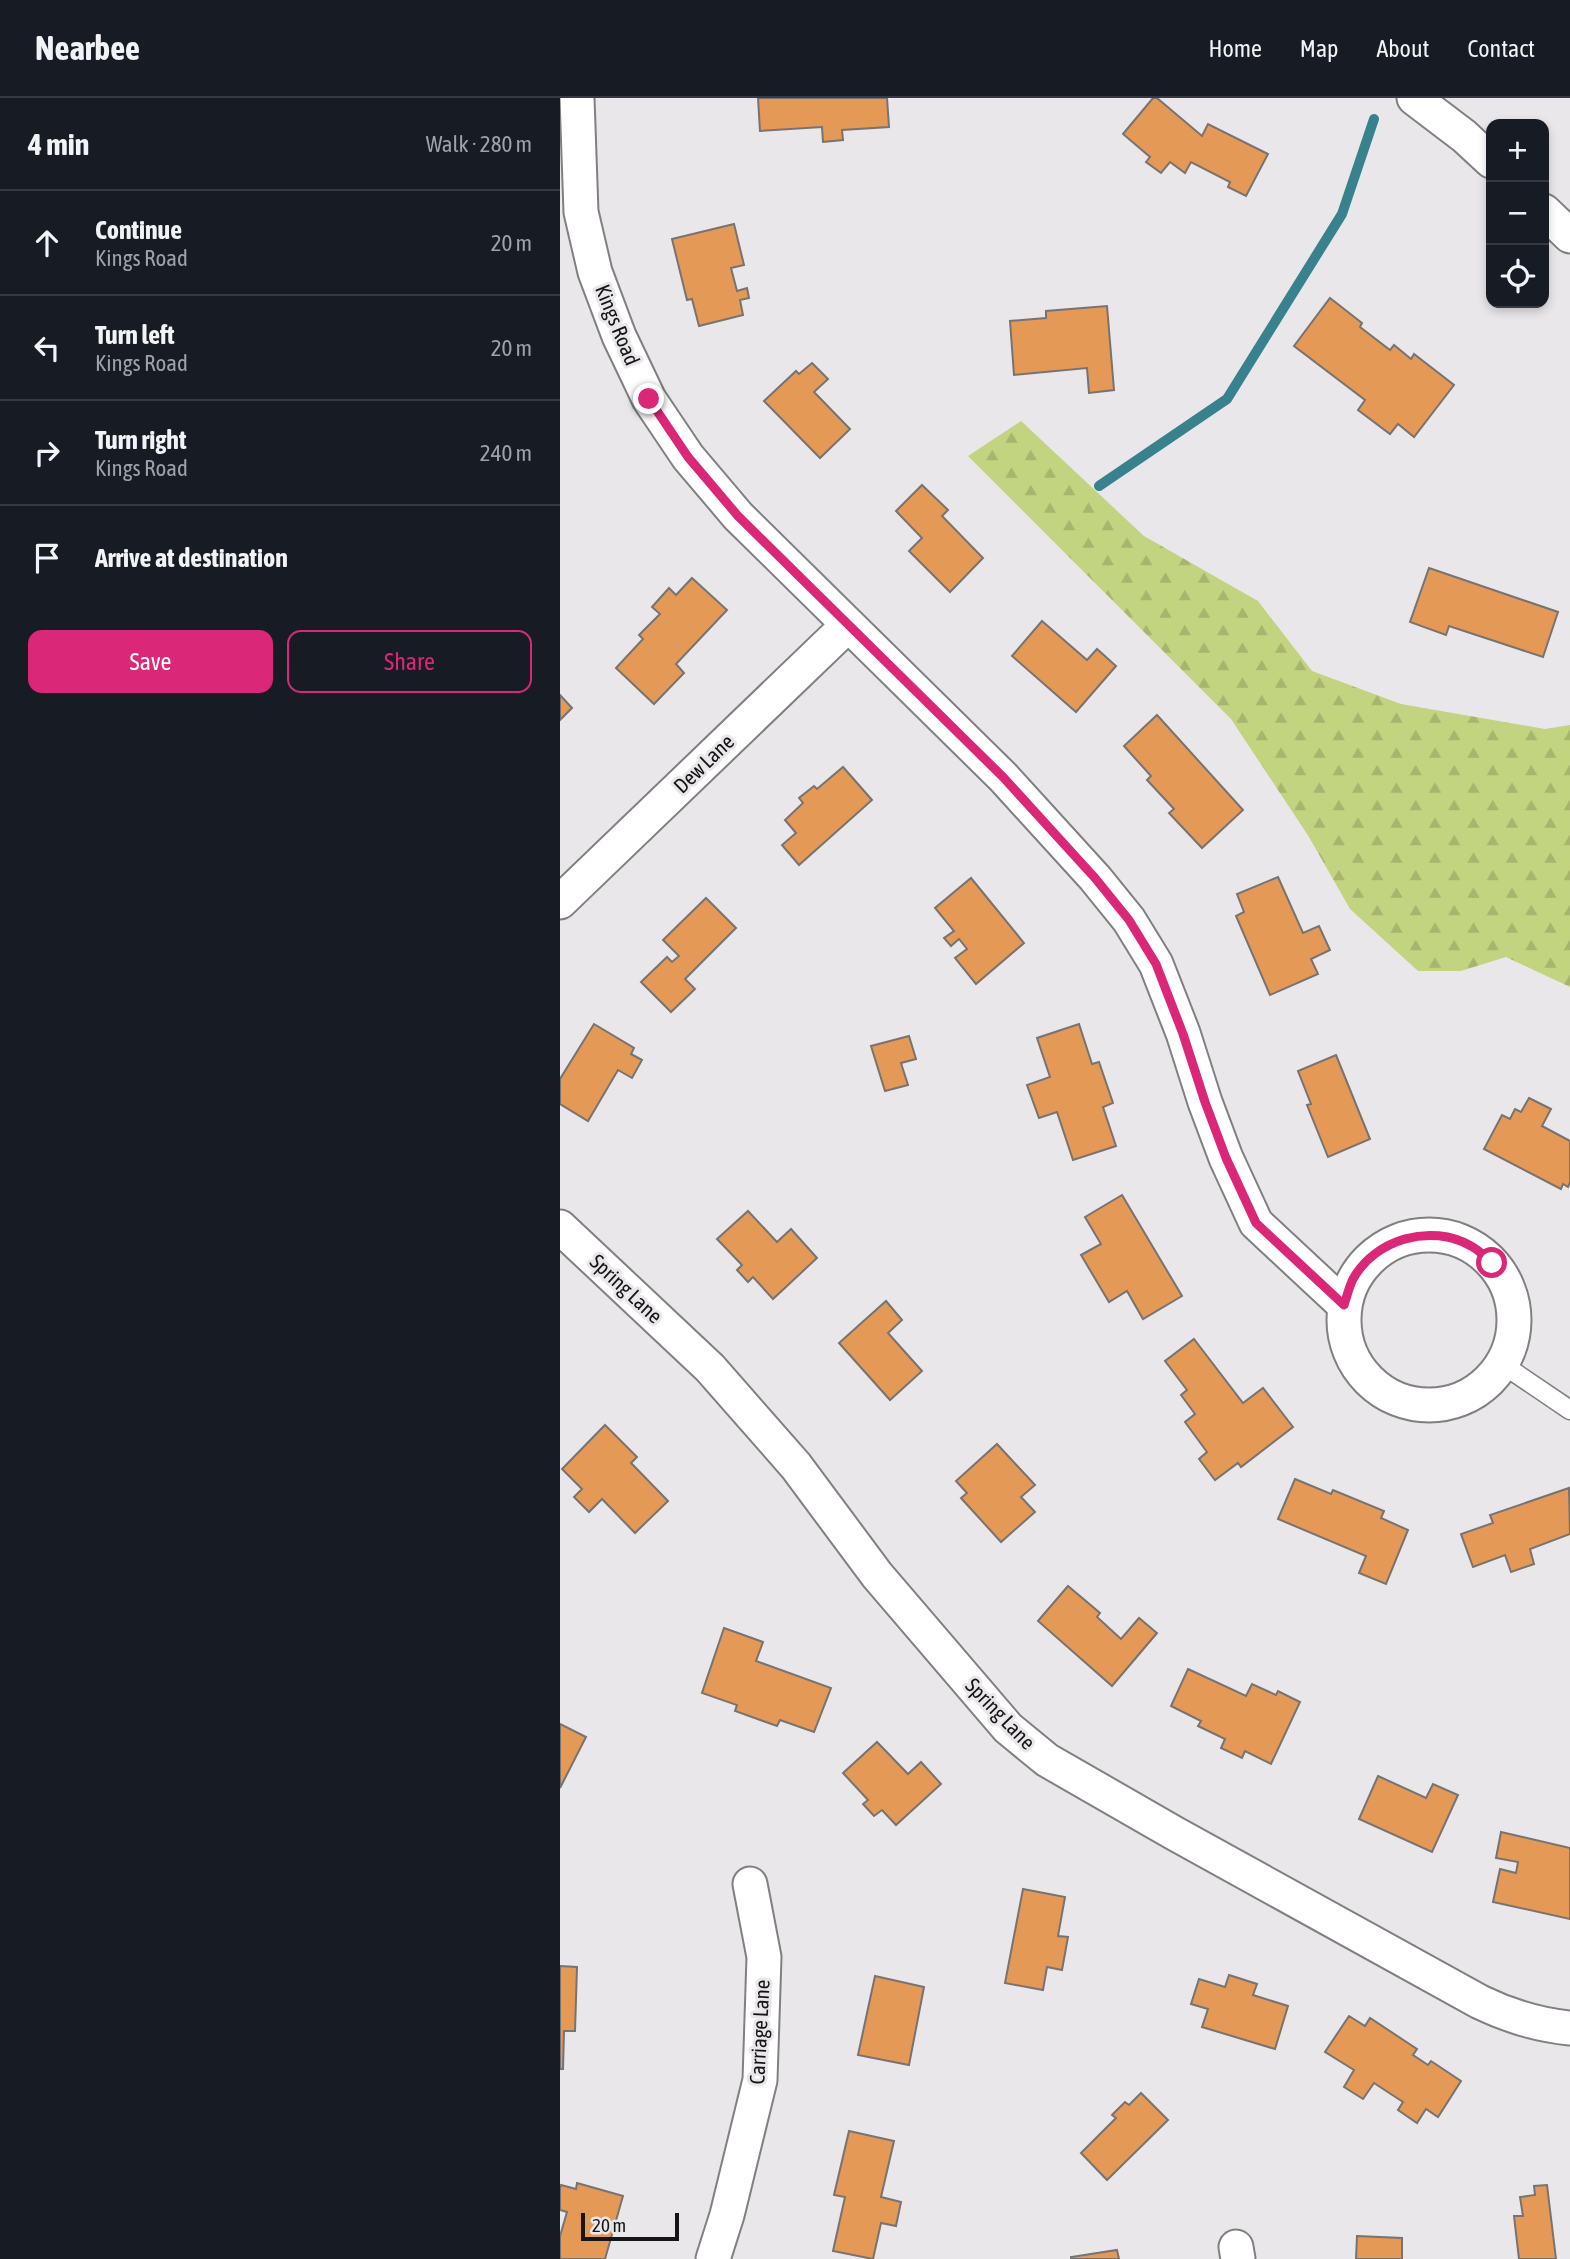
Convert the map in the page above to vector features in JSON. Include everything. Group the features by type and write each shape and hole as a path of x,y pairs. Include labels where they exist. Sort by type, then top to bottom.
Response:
{"street":[{"name":"Kings Road","path":"577,98 581,212 595,272 619,336 649,399 688,457 738,516 1003,777 1095,878 1129,920 1156,964 1209,1113 1256,1223 1344,1305"},
{"path":"1414,98 1464,135 1486,156"},
{"path":"1549,216 1570,236"},
{"name":"Dew Lane","path":"560,902 848,625"},
{"name":"Spring Lane","path":"560,1227 710,1368 796,1466 877,1575 964,1677 1008,1728 1046,1760 1480,2002 1507,2015 1549,2026 1570,2028"},
{"path":"1419,1235 1446,1236 1471,1246 1492,1263 1507,1285 1514,1312 1512,1338 1502,1364 1482,1386 1457,1401 1427,1406 1398,1400 1373,1385 1354,1362 1344,1334 1344,1305 1353,1279 1370,1258 1393,1242 1419,1235"},
{"name":"Carriage Lane","path":"713,2259 727,2215 760,2080 764,1957 750,1884"}],"lane":[{"path":"1502,1364 1570,1410"}],"green space":[{"path":"1021,421 1144,536 1258,601 1312,671 1401,704 1545,729 1570,725 1570,987 1506,957 1461,971 1418,971 1350,909 1309,837 1231,719 968,456"}],"building":[{"path":"758,98 887,98 889,127 842,130 843,140 823,142 822,127 760,131"},
{"path":"1153,98 1157,98 1202,136 1208,124 1268,154 1246,196 1228,187 1230,182 1191,162 1185,173 1170,162 1161,173 1146,162 1150,157 1123,134"},
{"path":"734,224 744,265 731,268 737,291 747,288 749,298 740,300 743,315 699,326 692,299 687,300 672,239"},
{"path":"1330,298 1362,323 1360,327 1390,350 1394,345 1411,359 1414,354 1454,385 1414,437 1398,424 1390,434 1358,410 1365,400 1294,346"},
{"path":"1107,306 1114,390 1089,393 1087,368 1014,375 1010,321 1046,318 1046,311"},
{"path":"812,363 828,379 814,392 850,429 820,458 764,401 796,371 799,374"},
{"path":"922,485 948,510 942,516 983,558 950,592 909,551 922,538 896,511"},
{"path":"1429,568 1558,612 1543,657 1449,626 1446,635 1410,622"},
{"path":"692,578 727,610 676,664 684,673 654,704 616,668 643,639 639,635 660,614 652,607 669,588 676,595"},
{"path":"1042,621 1087,660 1097,649 1116,666 1076,712 1012,656"},
{"path":"560,695 572,708 560,720"},
{"path":"1157,715 1243,810 1202,848 1169,813 1174,809 1147,780 1151,776 1124,746"},
{"path":"843,767 872,800 799,865 782,845 796,833 785,820 803,803 799,798 814,786 817,789"},
{"path":"1278,877 1303,933 1319,926 1330,950 1311,959 1318,974 1270,995 1236,916 1244,912 1237,894"},
{"path":"971,878 1024,943 976,984 955,958 967,949 959,939 951,946 944,938 954,931 935,908"},
{"path":"706,898 736,928 685,979 695,989 671,1012 641,982 667,957 672,962 679,956 663,940"},
{"path":"594,1024 634,1048 631,1054 642,1060 632,1078 618,1070 588,1121 560,1104 560,1079"},
{"path":"1079,1024 1092,1064 1099,1062 1113,1103 1103,1107 1116,1146 1073,1160 1057,1112 1039,1118 1027,1085 1050,1077 1037,1038"},
{"path":"909,1036 916,1059 901,1063 908,1085 885,1091 871,1046"},
{"path":"1336,1055 1370,1139 1328,1157 1307,1105 1311,1104 1298,1071"},
{"path":"1529,1098 1551,1109 1542,1126 1570,1141 1568,1187 1563,1184 1561,1189 1484,1149 1502,1115 1510,1119 1515,1109 1521,1112"},
{"path":"1122,1195 1182,1296 1143,1319 1127,1291 1109,1302 1081,1255 1101,1244 1085,1217"},
{"path":"748,1211 777,1242 791,1229 817,1258 773,1299 753,1277 748,1282 737,1270 742,1265 717,1239"},
{"path":"886,1301 902,1320 888,1333 922,1371 890,1400 839,1343"},
{"path":"1194,1339 1243,1403 1263,1388 1293,1427 1241,1467 1238,1463 1215,1480 1199,1459 1207,1452 1185,1422 1195,1414 1181,1395 1187,1390 1165,1361"},
{"path":"605,1425 637,1457 631,1463 668,1501 635,1533 602,1499 589,1512 574,1497 582,1489 562,1469"},
{"path":"997,1444 1035,1485 1021,1497 1035,1512 1001,1542 961,1498 967,1493 956,1481"},
{"path":"1295,1479 1331,1494 1333,1490 1384,1511 1381,1518 1408,1530 1386,1584 1359,1573 1366,1556 1278,1519"},
{"path":"1569,1488 1570,1534 1530,1549 1534,1564 1511,1572 1505,1555 1473,1567 1461,1534 1493,1523 1490,1515"},
{"path":"1068,1586 1100,1613 1097,1617 1121,1639 1139,1618 1157,1633 1112,1686 1038,1621"},
{"path":"724,1628 763,1642 756,1661 831,1688 814,1732 780,1720 777,1726 735,1711 737,1705 702,1693"},
{"path":"1188,1669 1246,1696 1252,1684 1276,1695 1278,1691 1300,1702 1271,1764 1245,1751 1242,1758 1221,1748 1225,1739 1198,1726 1201,1721 1171,1706"},
{"path":"560,1724 586,1737 560,1788"},
{"path":"877,1742 908,1774 921,1762 941,1784 896,1825 882,1810 874,1816 863,1804 868,1800 843,1773"},
{"path":"1378,1776 1426,1798 1433,1784 1458,1795 1432,1852 1359,1819"},
{"path":"1501,1832 1570,1848 1570,1919 1493,1902 1500,1869 1516,1873 1518,1862 1496,1858"},
{"path":"1023,1889 1065,1897 1058,1936 1068,1937 1062,1970 1047,1967 1043,1990 1005,1983"},
{"path":"560,1966 577,1967 575,2031 564,2031 563,2069 560,2069"},
{"path":"1229,1975 1257,1984 1253,1995 1288,2006 1275,2049 1202,2027 1208,2009 1191,2004 1199,1979 1225,1987"},
{"path":"875,1976 924,1987 909,2065 858,2055"},
{"path":"1349,2016 1365,2026 1370,2018 1417,2049 1413,2055 1428,2065 1431,2061 1461,2081 1438,2117 1426,2109 1417,2123 1398,2110 1403,2102 1374,2083 1363,2099 1344,2087 1354,2070 1325,2052"},
{"path":"1141,2093 1168,2120 1107,2180 1081,2153 1116,2118 1112,2115 1125,2102 1129,2105"},
{"path":"849,2131 894,2141 881,2197 901,2202 896,2226 881,2223 873,2259 833,2251 845,2197 834,2195"},
{"path":"577,2183 623,2196 605,2259 560,2259 560,2236 567,2212 560,2210 560,2188 561,2185 576,2189"},
{"path":"1547,2185 1556,2259 1519,2259 1514,2216 1523,2216 1520,2197 1535,2195 1534,2186"},
{"path":"1357,2236 1402,2238 1402,2259 1356,2259"},
{"path":"1117,2250 1119,2259 1071,2259 1071,2257"}],"waterway":[{"path":"1099,486 1227,399 1342,214 1374,119"}],"route":[{"path":"649,399 688,457 738,516 1003,777 1095,878 1129,920 1156,964 1226,1158 1256,1223 1344,1305 1353,1279 1370,1258 1393,1242 1419,1235 1446,1236 1471,1246 1492,1263"}]}
